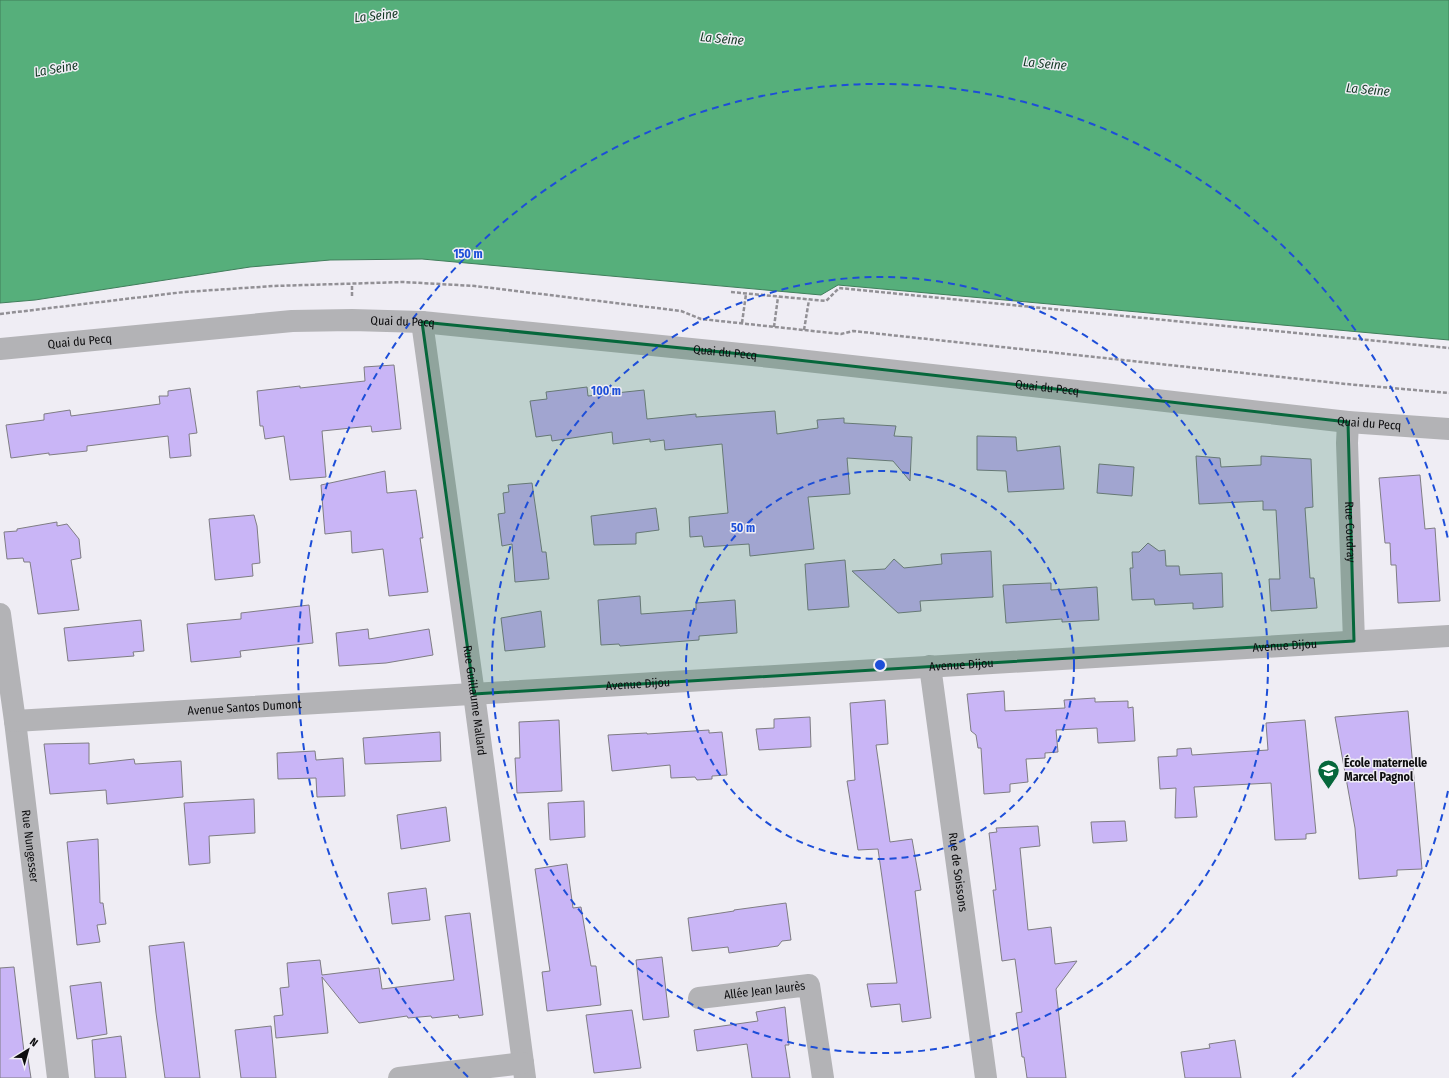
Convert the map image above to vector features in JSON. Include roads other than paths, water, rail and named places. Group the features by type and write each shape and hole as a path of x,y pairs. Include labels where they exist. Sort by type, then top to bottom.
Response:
{"street":[{"name":"Quai du Pecq","path":"0,349 292,322 352,320 422,322 771,357 1348,422 1449,429"},
{"name":"Rue Guillaume Mallard","path":"422,322 474,694 524,1071"},
{"name":"Rue Coudray","path":"1348,422 1354,641"},
{"name":"Rue Nungesser","path":"0,614 15,722 58,1078"},
{"name":"Avenue Dijou","path":"474,694 1449,636"},
{"name":"Rue de Soissons","path":"930,666 986,1078"},
{"name":"Avenue Santos Dumont","path":"15,722 474,694"},
{"name":"Allée Jean Jaurès","path":"699,998 809,985 822,1078"},
{"path":"399,1078 524,1071"}],"water":[{"name":"La Seine","path":"0,0 1449,0 1449,340 838,285 821,295 422,259 330,260 250,267 35,300 0,303"}],"place":[{"name":"École maternelle Marcel Pagnol","path":"1329,790"}]}
